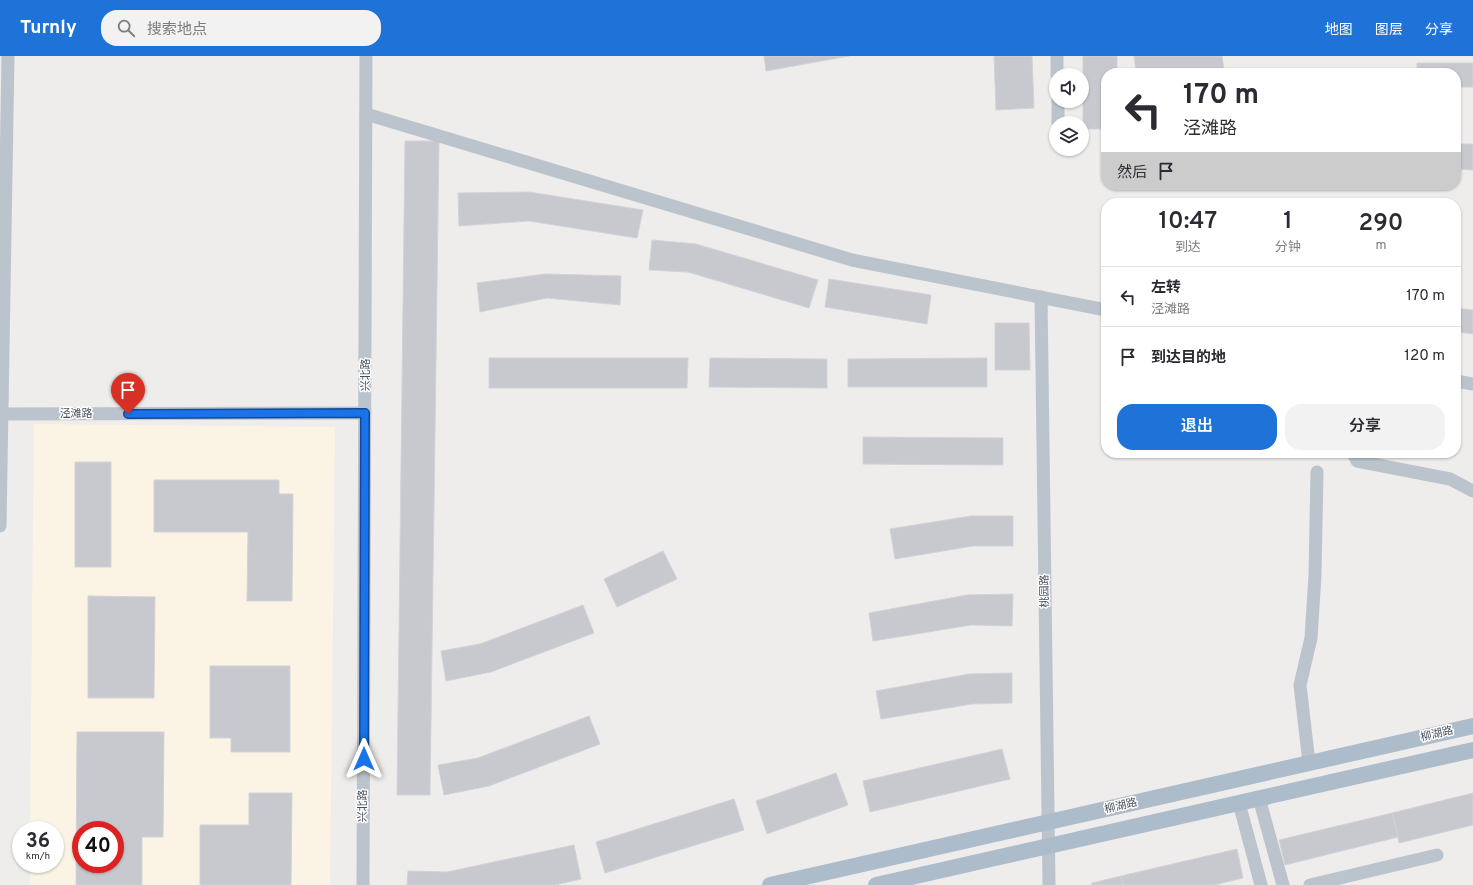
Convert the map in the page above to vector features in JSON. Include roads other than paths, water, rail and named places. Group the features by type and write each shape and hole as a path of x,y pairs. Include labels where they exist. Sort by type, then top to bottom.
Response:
{"main road":[{"name":"柳湖路","path":"770,885 1473,726"},
{"name":"柳湖路","path":"876,885 1473,750"}],"street":[{"path":"0,526 8,56"},
{"name":"兴北路","path":"363,885 366,56"},
{"path":"1057,56 1057,68"},
{"path":"366,114 852,260 1101,309"},
{"name":"桃园路","path":"1041,297 1049,885"},
{"path":"1461,382 1473,384"},
{"name":"泾滩路","path":"1,414 365,413"},
{"path":"1356,458 1357,461 1450,479 1473,490"},
{"path":"1309,763 1300,685 1311,638 1315,575 1317,472"},
{"path":"1259,798 1283,885"},
{"path":"1239,802 1261,885"},
{"path":"1310,885 1361,880 1437,855"}]}
